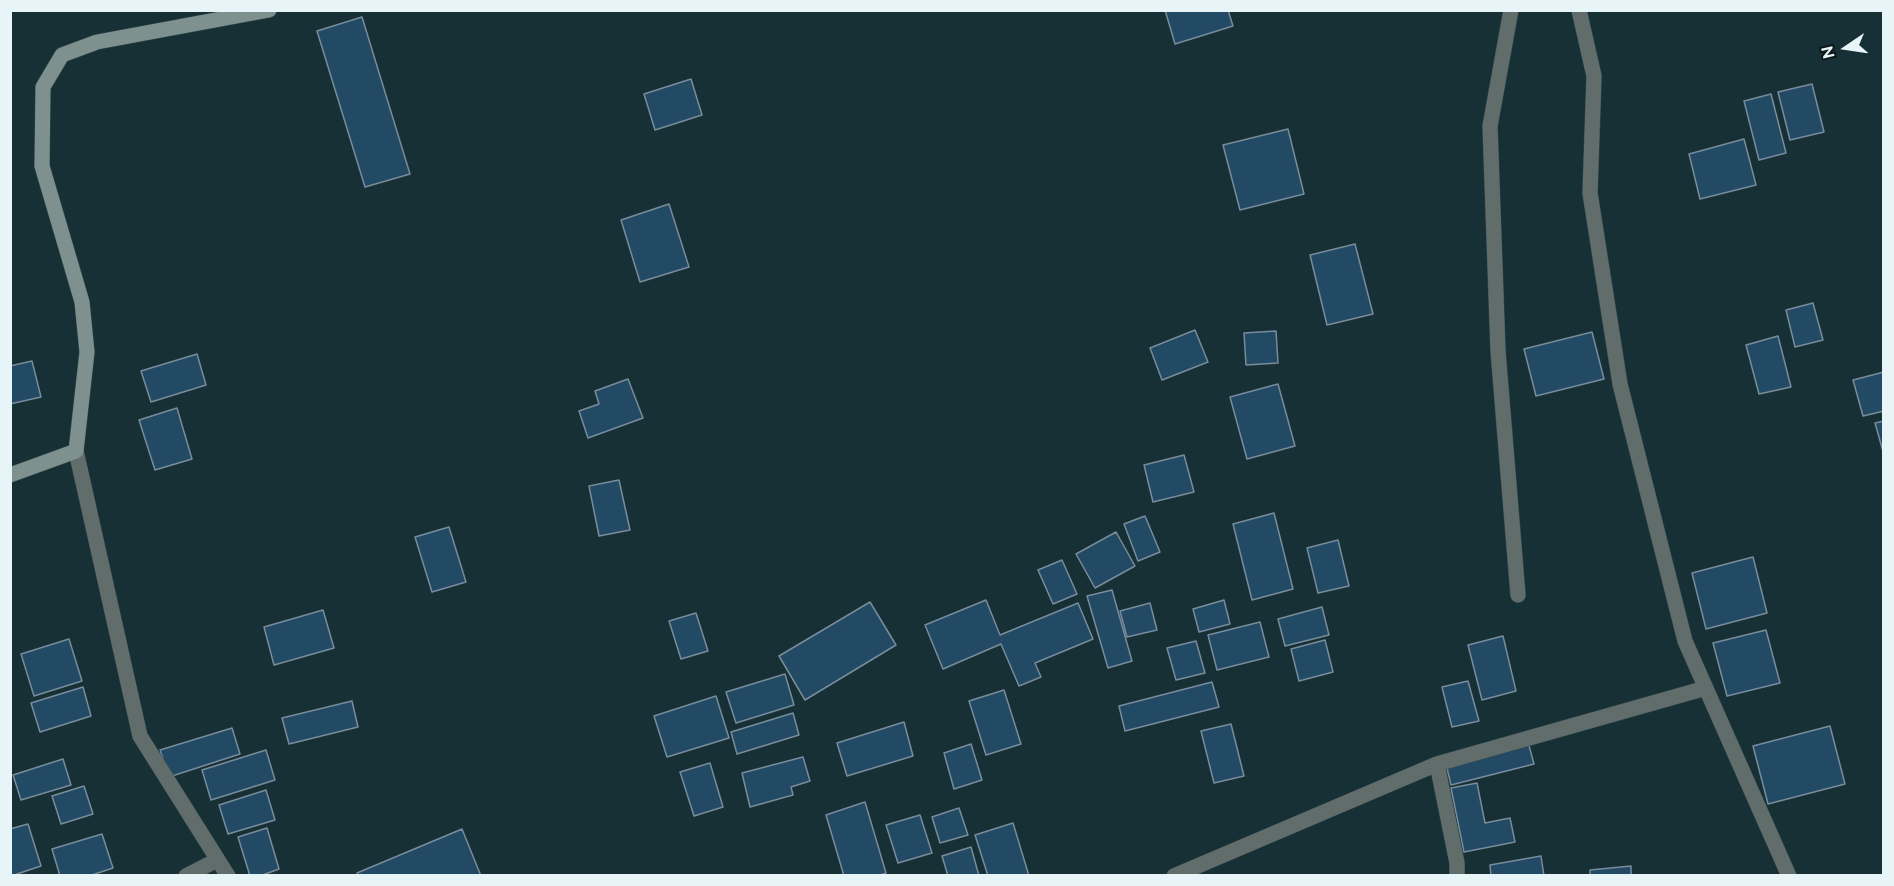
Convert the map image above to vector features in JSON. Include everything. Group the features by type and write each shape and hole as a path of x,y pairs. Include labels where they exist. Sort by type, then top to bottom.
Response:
{"main road":[{"path":"10,475 76,451 87,352 82,302 42,166 43,87 62,55 97,42 269,10"}],"street":[{"path":"1511,10 1490,126 1498,351 1518,596"},
{"path":"1579,10 1594,76 1590,193 1620,384 1685,641 1789,876"},
{"path":"76,451 140,736 228,876"},
{"path":"1174,876 1437,764 1706,688"},
{"path":"1437,764 1457,863 1457,876"},
{"path":"186,876 217,860"}],"building":[{"path":"1165,10 1228,10 1233,26 1175,44"},
{"path":"362,17 410,174 365,187 317,31"},
{"path":"691,79 702,115 655,130 644,94"},
{"path":"1812,84 1824,132 1790,140 1778,92"},
{"path":"1771,94 1786,153 1759,160 1744,101"},
{"path":"1288,129 1304,194 1240,210 1223,145"},
{"path":"1744,139 1756,185 1700,199 1689,154"},
{"path":"669,204 689,267 640,282 621,220"},
{"path":"1355,244 1373,314 1327,325 1310,255"},
{"path":"1813,303 1823,340 1795,347 1786,310"},
{"path":"1195,330 1208,362 1162,380 1150,348"},
{"path":"1276,331 1278,363 1246,365 1244,333"},
{"path":"1592,332 1604,379 1536,396 1524,349"},
{"path":"1778,336 1791,387 1759,394 1746,345"},
{"path":"197,354 206,385 151,402 141,371"},
{"path":"32,361 41,397 10,404 10,366"},
{"path":"1884,372 1884,411 1863,416 1853,380"},
{"path":"628,379 643,418 588,438 579,411 599,404 595,391"},
{"path":"1278,384 1295,446 1247,459 1230,397"},
{"path":"177,408 192,459 155,470 139,420"},
{"path":"1884,421 1884,455 1875,423"},
{"path":"1184,455 1194,492 1153,502 1144,465"},
{"path":"619,480 630,530 599,536 589,486"},
{"path":"1274,513 1293,589 1252,600 1233,524"},
{"path":"1145,516 1160,552 1138,561 1124,524"},
{"path":"449,527 466,582 432,592 415,537"},
{"path":"1116,532 1135,566 1095,588 1076,554"},
{"path":"1338,540 1349,586 1318,593 1307,548"},
{"path":"1753,557 1767,613 1706,629 1692,573"},
{"path":"1062,560 1077,594 1053,604 1038,570"},
{"path":"1112,590 1132,661 1108,668 1087,596"},
{"path":"986,600 1000,635 1078,603 1093,639 1035,663 1041,677 1019,686 1001,644 943,669 925,625"},
{"path":"1224,600 1230,624 1199,632 1193,609"},
{"path":"870,602 896,645 805,700 779,656"},
{"path":"1150,603 1157,630 1127,637 1120,611"},
{"path":"1322,607 1329,635 1285,646 1278,619"},
{"path":"323,610 334,648 274,665 264,627"},
{"path":"696,613 708,651 681,659 669,621"},
{"path":"1260,622 1269,657 1217,670 1208,635"},
{"path":"1766,630 1780,683 1727,696 1713,643"},
{"path":"1503,636 1516,691 1482,700 1468,645"},
{"path":"69,639 82,681 34,696 21,654"},
{"path":"1325,640 1333,672 1299,681 1291,649"},
{"path":"1196,641 1205,673 1176,680 1167,648"},
{"path":"785,674 794,705 736,723 726,692"},
{"path":"1468,681 1479,721 1452,727 1442,687"},
{"path":"1212,682 1219,707 1125,731 1119,706"},
{"path":"83,687 91,716 40,732 31,703"},
{"path":"1004,690 1021,744 986,755 969,701"},
{"path":"716,696 729,738 667,757 654,716"},
{"path":"352,701 358,727 289,744 282,718"},
{"path":"793,713 799,735 737,754 731,732"},
{"path":"904,722 913,756 847,776 837,743"},
{"path":"1231,724 1244,776 1214,783 1201,731"},
{"path":"1830,726 1845,784 1768,804 1753,746"},
{"path":"232,728 240,754 169,777 160,750"},
{"path":"1528,742 1534,764 1451,785 1446,764"},
{"path":"971,744 982,780 954,789 944,753"},
{"path":"266,750 275,780 211,800 202,770"},
{"path":"803,757 810,781 791,787 793,795 750,807 742,773"},
{"path":"63,759 71,785 21,800 13,775"},
{"path":"710,763 723,807 694,816 680,772"},
{"path":"1477,783 1485,823 1510,818 1515,842 1464,852 1451,788"},
{"path":"84,786 93,814 61,824 52,796"},
{"path":"266,790 275,820 228,834 219,805"},
{"path":"865,802 886,873 878,876 844,876 826,815"},
{"path":"959,808 968,835 940,843 932,817"},
{"path":"920,815 932,853 898,863 886,825"},
{"path":"1013,823 1029,876 988,876 975,835"},
{"path":"28,824 41,866 11,876 10,829"},
{"path":"267,828 279,869 260,876 250,876 238,837"},
{"path":"462,829 481,876 358,876 357,873"},
{"path":"102,834 113,868 89,876 60,876 52,849"},
{"path":"971,847 979,876 948,876 942,856"},
{"path":"1541,856 1544,876 1491,876 1490,865"},
{"path":"1631,866 1631,876 1590,876 1590,870"}]}
